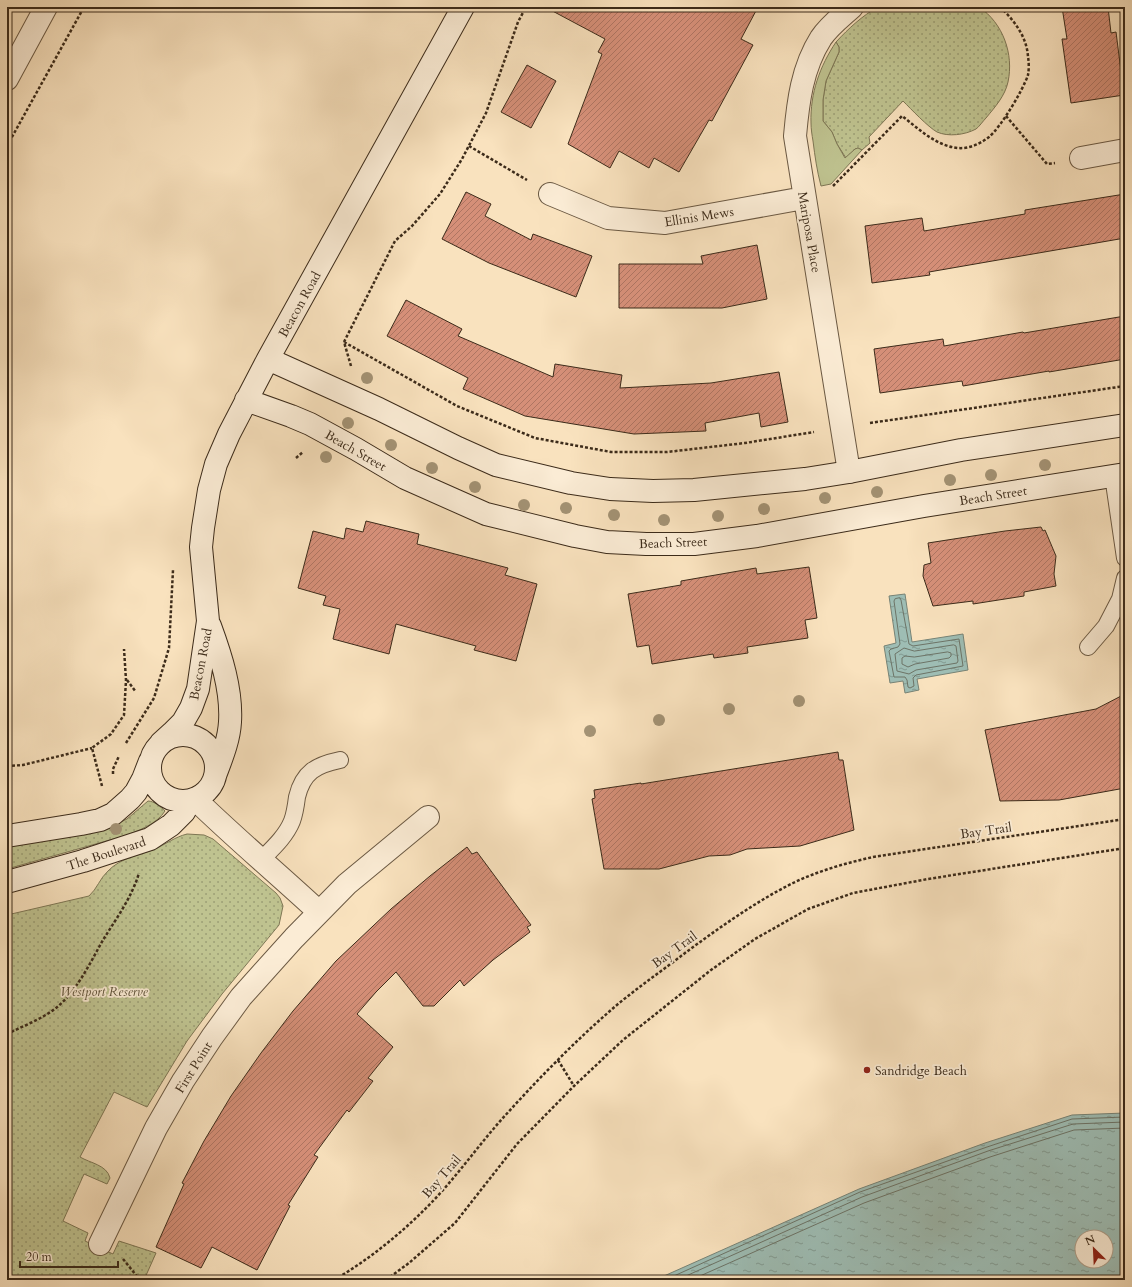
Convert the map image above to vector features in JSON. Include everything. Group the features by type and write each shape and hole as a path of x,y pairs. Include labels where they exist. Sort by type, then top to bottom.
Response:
{"street":[{"path":"7,79 46,7"},
{"name":"Beacon Road","path":"156,750 178,728 191,708 198,689 208,621 201,547 203,518 216,464 228,434 463,7"},
{"name":"Mariposa Place","path":"849,472 795,136 800,90 813,53 822,37 852,7"},
{"path":"1081,158 1125,150"},
{"name":"Ellinis Mews","path":"550,194 608,218 665,223 805,201"},
{"path":"268,359 380,409 458,448 496,465 571,483 602,488 653,491 694,490 805,479 961,450 1125,425"},
{"name":"Beach Street","path":"246,400 291,416 322,430 405,478 486,514 534,527 607,542 694,544 757,536 924,506 1119,475"},
{"name":"Beacon Road","path":"208,621 224,673 230,714 227,740 216,773"},
{"path":"7,836 100,820 113,814 119,810 136,792 156,750 169,737 186,734 195,736 203,741 212,751 216,764 214,781 209,788 193,800 182,801 165,796 153,783 151,775 150,766 156,750"},
{"path":"193,800 319,912"},
{"name":"The Boulevard","path":"7,882 83,861 150,839 171,826 193,800"},
{"name":"First Point","path":"100,1244 156,1128 183,1081 241,997 319,912 347,884 428,817"}],"lane":[{"path":"1119,475 1125,558"},
{"path":"1088,647 1106,626 1120,599 1125,578"},
{"path":"262,860 287,830 294,812 300,786 307,774 320,765 340,760"}],"path":[{"path":"7,146 84,7"},
{"path":"342,393 350,377 351,363 344,342 395,241 412,226 440,194 462,159 486,113 518,22 526,7"},
{"path":"805,201 833,186 902,116 931,138 946,145 958,148 970,147 980,143 990,136 1006,116 1020,94 1028,74 1028,55 1022,33 1010,16 1000,7"},
{"path":"1006,116 1047,164 1081,158"},
{"path":"469,146 550,194"},
{"path":"344,342 457,406 535,438 611,452 667,452 745,444 1125,386"},
{"path":"296,458 315,443 322,430"},
{"path":"7,766 24,765 92,748 111,734 124,715 126,680 124,649"},
{"path":"126,680 136,692"},
{"path":"92,748 105,797 119,810"},
{"name":"Bay Trail","path":"334,1280 350,1271 405,1229 437,1196 500,1121 558,1060 618,1004 722,926 770,895 810,875 872,856 1125,819"},
{"path":"386,1280 409,1263 455,1223 517,1144 574,1086 623,1040 711,970 755,939 808,909 853,893 928,879 1125,848"},
{"path":"7,1034 43,1016 63,1002 74,988 137,882"},
{"path":"558,1060 574,1086"}],"green space":[{"path":"878,7 979,7 994,22 1005,40 1008,50 1008,82 1005,92 999,101 977,128 967,133 956,135 941,134 933,130 903,101 869,137 870,143 862,150 858,148 855,149 846,158 837,144 832,132 823,121 823,100 826,81 839,52 839,47 836,42 856,23"},
{"path":"836,42 839,47 839,52 826,81 823,100 823,121 832,132 845,158 855,149 858,148 862,150 831,184 821,186 811,130 812,101 821,70"},
{"path":"148,801 155,803 165,811 157,820 141,829 124,836 7,869 7,842 106,829 127,819"},
{"name":"Westport Reserve","path":"187,834 204,835 213,839 276,893 283,906 279,925 222,994 187,1041 147,1107 114,1092 80,1157 102,1167 110,1178 107,1184 84,1174 63,1221 88,1233 85,1241 113,1254 119,1241 156,1253 144,1280 7,1280 7,915 89,896 105,874 118,863 130,857 155,849"}],"water":[{"path":"905,594 912,642 963,634 968,670 917,679 919,690 905,693 903,681 890,683 884,646 896,643 889,596"},
{"path":"1125,1113 1125,1280 655,1280 859,1189 985,1143 1072,1115"}],"building":[{"path":"545,7 758,7 741,39 753,45 712,121 709,120 679,172 654,158 649,168 619,151 610,168 568,144 602,54 598,52 605,39"},
{"path":"1062,7 1108,7 1111,33 1116,32 1124,95 1071,103 1062,39 1067,39"},
{"path":"527,65 556,81 531,128 501,112"},
{"path":"466,192 491,204 485,216 531,240 533,234 592,256 576,297 489,263 442,239"},
{"path":"1125,194 1125,238 929,272 930,275 872,283 865,226 922,218 924,231 1025,214 1025,210"},
{"path":"757,245 767,299 722,308 619,308 619,264 703,264 701,256"},
{"path":"406,300 462,329 458,336 553,377 555,364 622,375 620,388 711,383 779,372 788,422 761,427 759,413 705,423 706,431 634,434 525,416 463,389 468,378 387,336"},
{"path":"1125,316 1125,359 963,386 962,381 880,393 874,349 943,339 944,346"},
{"path":"366,521 419,534 417,544 508,568 505,575 537,584 516,661 474,650 476,646 396,624 389,654 333,639 340,609 323,605 326,596 298,588 313,531 344,539 346,528 363,532"},
{"path":"1041,527 1043,531 1045,530 1056,556 1054,574 1056,586 1024,592 1024,596 973,604 973,601 933,606 923,576 924,565 931,563 928,543"},
{"path":"809,567 817,618 805,620 808,638 747,647 748,653 714,658 713,654 652,664 649,645 637,647 628,594 681,585 681,581 756,568 757,574"},
{"path":"1125,694 1125,788 1059,800 1000,801 985,730 1096,709"},
{"path":"838,752 839,760 843,760 854,830 800,846 747,849 730,855 709,856 659,869 604,869 592,799 595,798 594,790 641,784"},
{"path":"467,847 472,854 477,852 531,925 527,927 530,932 493,960 464,986 460,980 434,1006 423,1006 396,972 357,1014 393,1047 368,1078 373,1081 349,1112 347,1110 314,1155 318,1157 288,1205 290,1206 257,1270 212,1247 201,1268 156,1247 184,1184 182,1183 204,1141 231,1096 293,1011 336,961 391,909"}],"place":[{"name":"Sandridge Beach","path":"867,1070"}]}
